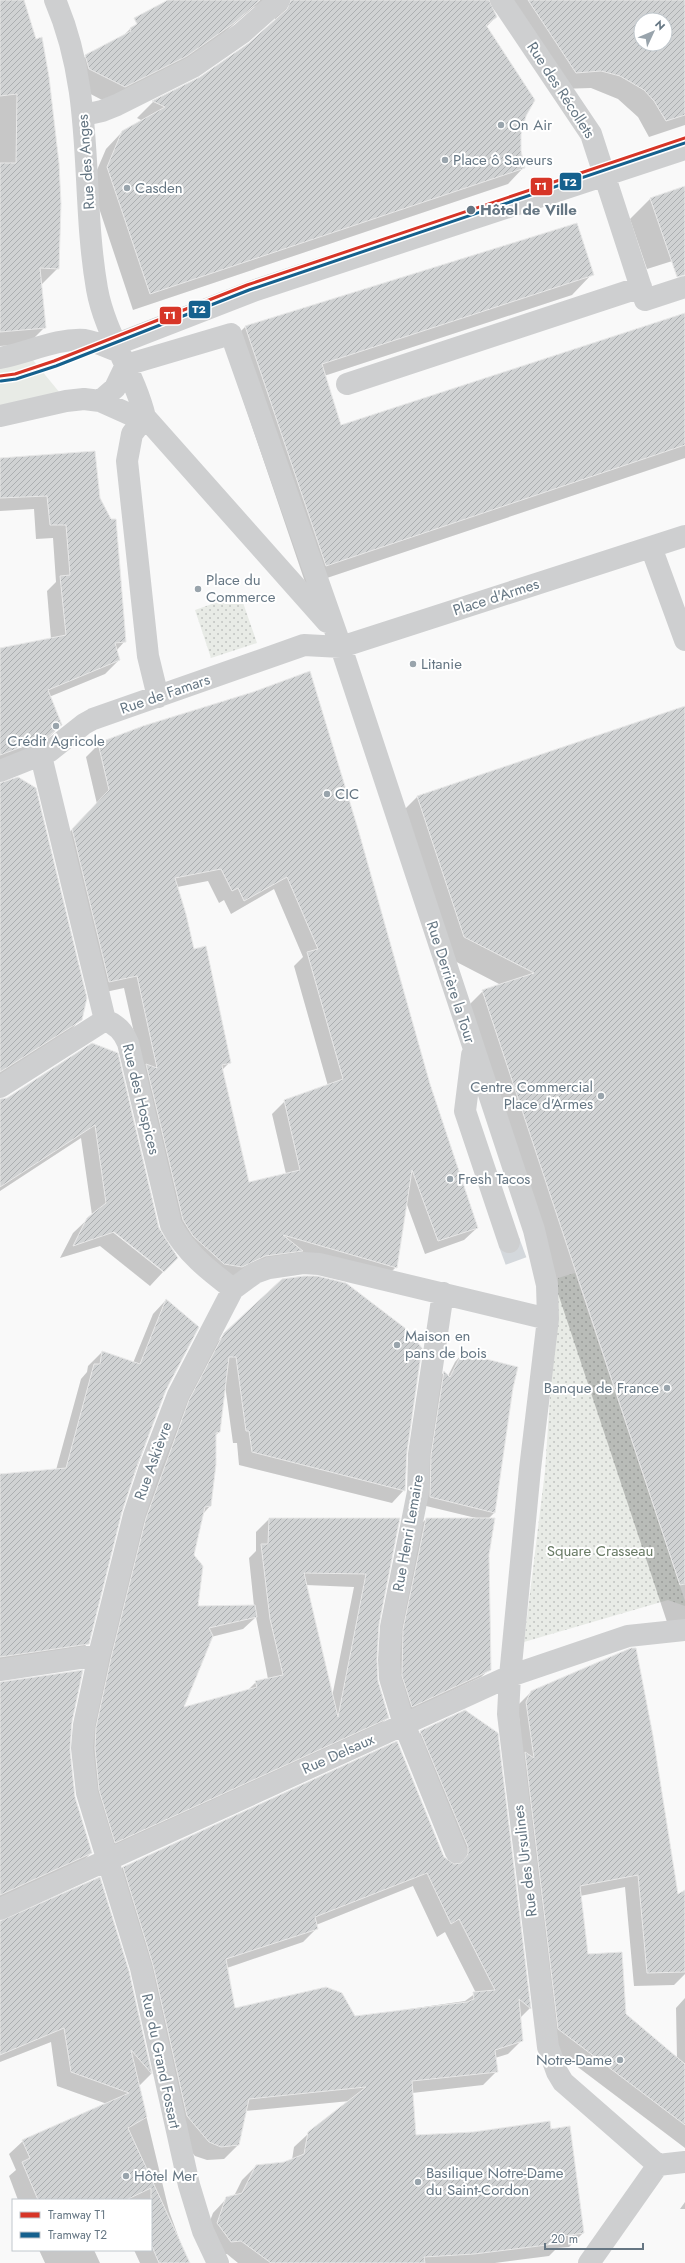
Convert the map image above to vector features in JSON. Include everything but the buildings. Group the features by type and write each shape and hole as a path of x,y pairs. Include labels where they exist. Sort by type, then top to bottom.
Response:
{"street":[{"name":"Rue des Anges","path":"55,0 70,37 84,115 95,275 99,299 118,347"},
{"path":"84,115 102,111 117,105 193,67 232,40 279,0"},
{"name":"Rue des Récollets","path":"501,0 591,134 606,176 643,294"},
{"path":"118,347 256,290 685,149"},
{"path":"347,384 643,294 685,287"},
{"path":"0,358 57,343 78,340 118,347 231,334 341,647"},
{"path":"100,401 115,388 118,347"},
{"path":"118,347 136,386 145,417 325,620 341,647"},
{"path":"0,416 75,400 100,401 128,414 145,417"},
{"path":"145,417 132,434 127,461 148,656 158,696"},
{"name":"Place d'Armes","path":"341,647 685,536"},
{"path":"651,547 685,640"},
{"name":"Rue de Famars","path":"0,771 41,756 58,746 84,724 94,719 304,645 341,647"},
{"name":"Rue Derrière la Tour","path":"341,647 539,1246 547,1285 548,1319"},
{"path":"0,1087 105,1020 41,756"},
{"name":"Rue des Hospices","path":"105,1020 116,1025 124,1033 128,1043 172,1225 184,1246 200,1264 233,1289"},
{"path":"473,1050 465,1111 509,1242"},
{"name":"Rue Askièvre","path":"105,1859 86,1793 82,1748 84,1725 99,1655 134,1514 149,1470 192,1366 233,1289 255,1273 269,1268 303,1263 319,1264 548,1319"},
{"name":"Rue Henri Lemaire","path":"443,1293 419,1454 418,1492 390,1643 390,1678 404,1724 456,1852"},
{"path":"510,1676 530,1469 548,1319"},
{"name":"Rue Delsaux","path":"0,1909 105,1859 510,1676 620,1638 642,1633 685,1630"},
{"path":"0,1670 99,1655"},
{"name":"Rue des Ursulines","path":"510,1676 508,1696 510,1734 548,2046 557,2072 563,2082 658,2165"},
{"name":"Rue du Grand Fossart","path":"105,1859 141,1968 189,2185 203,2231 218,2263"},
{"path":"589,2263 658,2165 685,2162"}],"green space":[{"path":"32,359 60,393 0,407 0,368"},
{"path":"240,594 257,643 211,658 195,610"},
{"name":"Square Crasseau","path":"575,1273 685,1601 685,1606 668,1600 524,1642 545,1471 558,1278"}],"tunnel":[{"path":"509,1242 516,1261"}],"tram line":[{"name":"T1","path":"0,376 15,374 54,361 247,285 685,138"},
{"name":"T2","path":"1,381 16,379 56,366 249,290 685,143"}],"place":[{"name":"On Air","path":"501,125"},
{"name":"Place ô Saveurs","path":"445,160"},
{"name":"Casden","path":"127,188"},
{"name":"Hôtel de Ville","path":"471,210"},
{"name":"Place du Commerce","path":"198,589"},
{"name":"Litanie","path":"413,664"},
{"name":"Crédit Agricole","path":"56,726"},
{"name":"CIC","path":"327,794"},
{"name":"Centre Commercial Place d'Armes","path":"601,1096"},
{"name":"Fresh Tacos","path":"450,1179"},
{"name":"Maison en pans de bois","path":"397,1345"},
{"name":"Banque de France","path":"667,1388"},
{"name":"Notre-Dame","path":"620,2060"},
{"name":"Hôtel Mer","path":"126,2176"},
{"name":"Basilique Notre-Dame du Saint-Cordon","path":"418,2182"}]}
